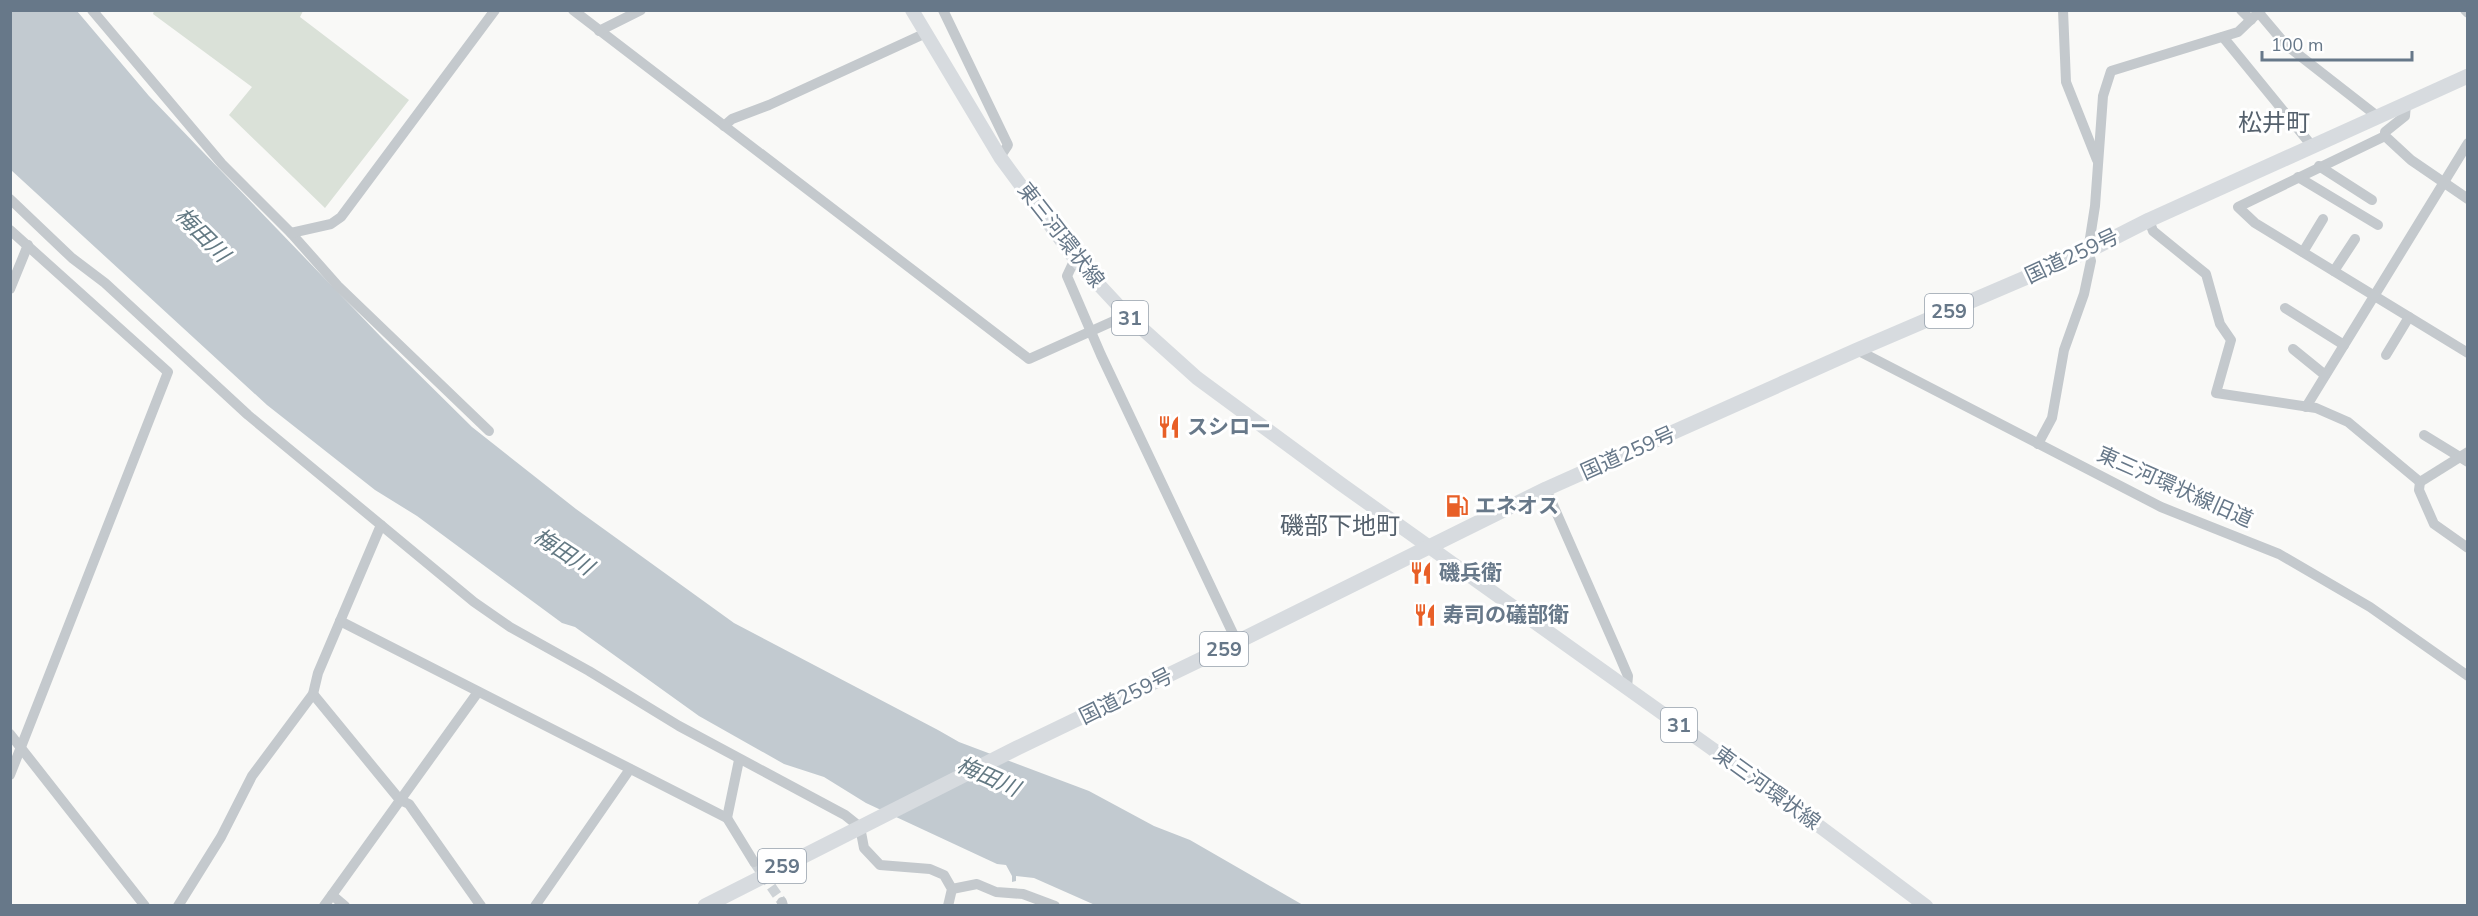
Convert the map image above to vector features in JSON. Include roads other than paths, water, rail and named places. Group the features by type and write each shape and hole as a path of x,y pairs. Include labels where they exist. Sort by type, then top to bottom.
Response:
{"highway":[{"name":"国道259号","path":"705,906 1017,748 1546,489 1857,350 2088,251 2149,220 2468,76"}],"main road":[{"name":"東三河環状線","path":"912,10 999,157 1075,259 1127,315 1197,378 1627,687 1926,906"}],"street":[{"path":"92,10 201,142 291,233 338,286 489,431"},
{"path":"291,233 321,227 341,217 495,10"},
{"path":"573,10 1029,359 1127,315"},
{"path":"599,30 641,10"},
{"path":"943,10 1008,145 999,157"},
{"path":"2063,10 2066,82 2098,163"},
{"path":"2241,10 2257,15 2286,45 2377,116"},
{"path":"2038,444 2052,418 2064,350 2084,294 2091,261 2088,251 2103,96 2111,71 2238,32 2257,15"},
{"path":"724,126 732,119 926,33"},
{"path":"2223,37 2312,146"},
{"path":"2406,104 2405,116 2385,132 2385,136 2238,207 2255,223 2468,352"},
{"path":"2385,136 2443,184 2468,199"},
{"path":"2306,407 2468,144"},
{"path":"2319,166 2372,201"},
{"path":"2298,177 2378,225"},
{"path":"10,199 72,258 105,283 248,415 474,602 510,627 739,760 845,815 860,827 864,848 880,865 930,869 944,875 952,889 948,906"},
{"path":"2303,252 2323,219"},
{"path":"2149,220 2153,231 2198,266 2208,278 2220,324 2231,340 2216,393 2316,408 2348,422 2420,482"},
{"path":"10,230 168,372 10,776"},
{"path":"2334,271 2355,239"},
{"path":"10,289 28,245"},
{"path":"1075,259 1067,276 1101,355 1237,642"},
{"path":"2285,308 2344,345"},
{"path":"2386,355 2409,317"},
{"name":"東三河環状線旧道","path":"1857,350 2161,507 2279,554 2370,607 2468,676"},
{"path":"2293,350 2325,375"},
{"path":"2424,435 2465,457"},
{"path":"2420,482 2465,457"},
{"path":"2420,482 2419,490 2434,524 2468,548"},
{"path":"1546,489 1628,676 1627,687"},
{"path":"178,906 221,837 252,776 313,694 318,673 381,525"},
{"path":"340,621 727,818 754,862"},
{"path":"324,906 478,692"},
{"path":"313,694 400,800 409,804 481,906"},
{"path":"10,734 145,906"},
{"path":"727,818 739,760"},
{"path":"535,906 630,769"},
{"path":"952,889 977,884 996,892 1055,906"},
{"path":"332,895 345,906"}],"water":[{"name":"梅田川","path":"10,11 77,11 149,96 384,340 472,427 576,509 734,623 959,742 1089,791 1154,826 1190,840 1303,905 1095,905 1034,878 1016,876 1016,881 1012,882 1012,876 1006,865 997,864 866,803 824,777 784,764 699,716 575,627 562,623 417,516 375,490 267,405 11,170"}],"tunnel":[{"path":"754,862 782,902"}],"place":[{"name":"スシロー","path":"1169,427"},
{"name":"エネオス","path":"1457,506"},
{"name":"磯兵衛","path":"1421,573"},
{"name":"寿司の礒部衛","path":"1425,615"}],"district":[{"name":"松井町","path":"2274,123"},
{"name":"磯部下地町","path":"1340,526"}]}
